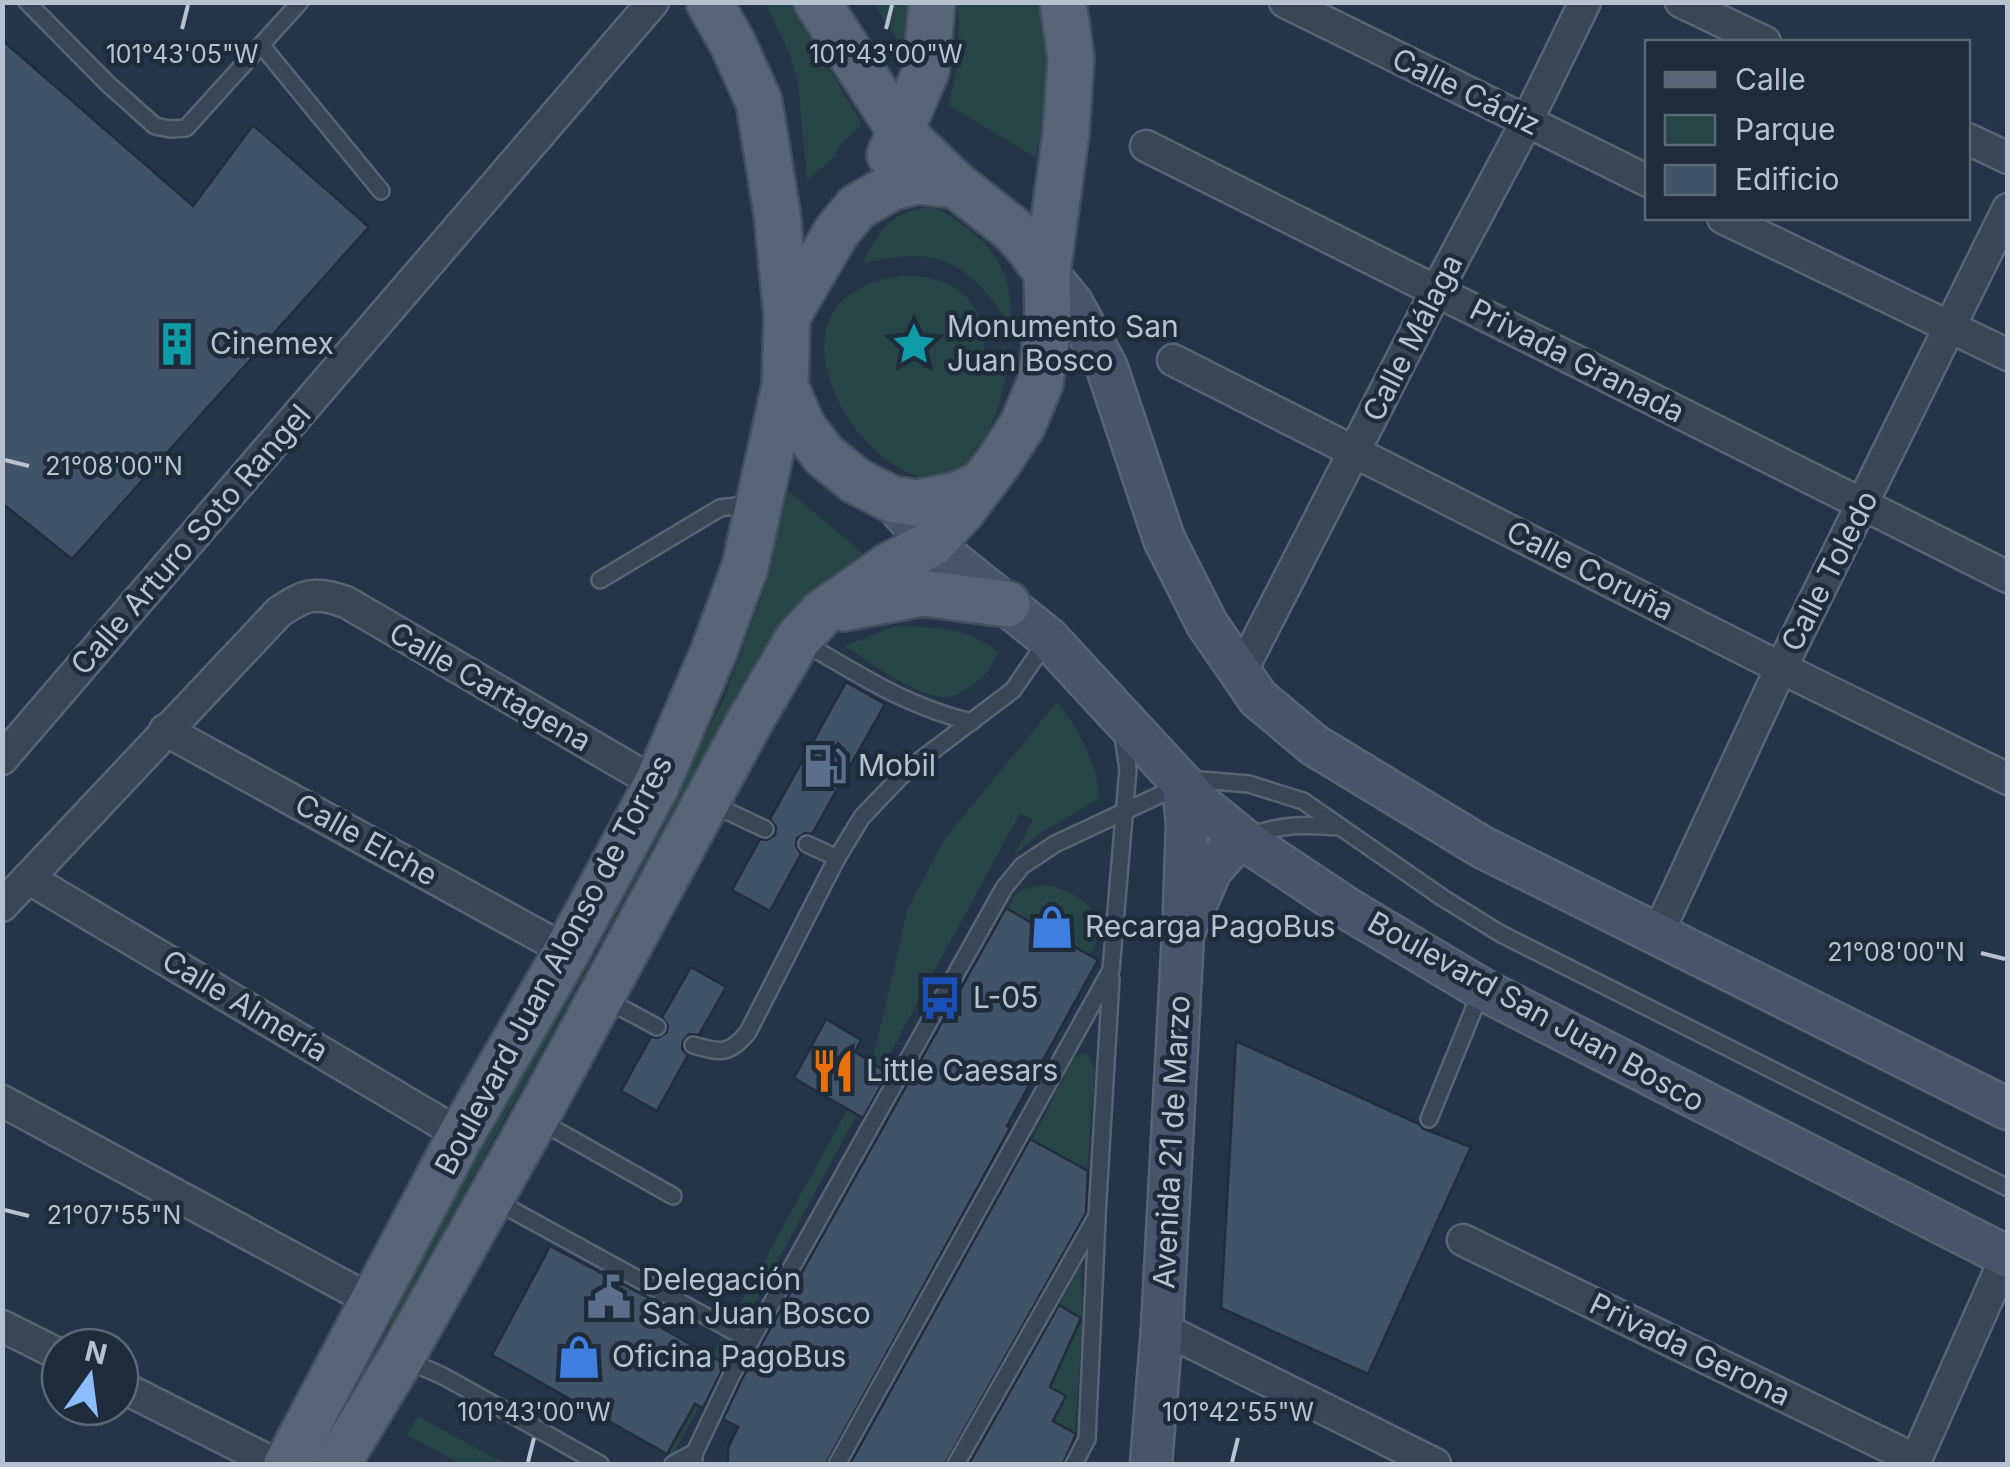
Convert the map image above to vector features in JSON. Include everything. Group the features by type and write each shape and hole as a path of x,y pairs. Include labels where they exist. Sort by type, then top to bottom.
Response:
{"main road":[{"path":"709,2 734,44 759,102 777,213 787,316 785,386 802,426 824,455 856,481 891,499 916,503 958,495 982,483 1023,424 1040,382 1048,326 1047,273 1066,133 1071,58 1064,2"},
{"path":"817,2 901,132 956,184 1011,228 1047,273"},
{"path":"787,316 837,230 888,159 901,132 926,71 932,2"},
{"path":"857,207 892,188 917,181 956,184"},
{"name":"Boulevard Juan Alonso de Torres","path":"288,1464 461,1135 657,784 745,568 785,386"},
{"name":"Boulevard Juan Alonso de Torres","path":"337,1464 535,1118 706,802 810,626 876,574 931,544 982,483"},
{"path":"810,626 923,592 1007,604"}],"street":[{"name":"Calle Arturo Soto Rangel","path":"2,759 652,2"},
{"name":"Calle Cádiz","path":"1285,2 1645,180"},
{"name":"Calle Málaga","path":"1241,672 1585,2"},
{"path":"1681,2 1761,40"},
{"path":"1970,140 2008,158"},
{"name":"Privada Granada","path":"1146,146 2008,577"},
{"name":"Calle Toledo","path":"1657,935 1781,668 2008,209"},
{"path":"1727,220 2008,356"},
{"path":"1047,273 1072,303 1107,368 1164,539 1207,624 1258,698 1314,745 1482,847 2008,1109"},
{"name":"Calle Coruña","path":"1173,360 2008,779"},
{"name":"Boulevard San Juan Bosco","path":"891,499 931,544 1048,638 1205,808 1243,839 1348,909 1482,989 2007,1257"},
{"name":"Calle Cartagena","path":"166,730 279,612 301,598 322,594 346,602 657,784"},
{"path":"2,906 166,730"},
{"name":"Calle Elche","path":"166,730 567,951"},
{"path":"1183,784 1187,823 1183,934"},
{"name":"Avenida 21 de Marzo","path":"1151,1464 1183,934 1212,870 1243,839"},
{"name":"Calle Almería","path":"28,878 461,1135"},
{"path":"2,1102 374,1302"},
{"name":"Privada Gerona","path":"1464,1240 1915,1462"},
{"path":"1915,1462 2007,1257"},
{"path":"2,1326 40,1346"},
{"path":"1162,1328 1435,1464"},
{"path":"140,1396 275,1464"}],"lane":[{"path":"27,2 108,84 156,126 170,130 186,128 300,2"},
{"path":"262,46 381,191"},
{"path":"600,580 720,508 761,503"},
{"path":"810,626 902,700 934,714 972,722"},
{"path":"693,1045 718,1052 736,1047 748,1032 862,817 906,771 1013,690 1048,638"},
{"path":"1074,1464 1087,1439 1111,970 1128,769 1120,716"},
{"path":"673,1464 694,1458 751,1341 1004,888 1022,866 1055,844 1183,784 1201,780 1249,784 1303,800 1502,934 2008,1188"},
{"path":"706,802 765,829"},
{"path":"1243,839 1279,825 1303,823 1344,828"},
{"path":"807,844 837,858"},
{"path":"837,1464 1111,970"},
{"path":"1429,1119 1482,989"},
{"path":"601,997 657,1027"},
{"path":"535,1118 674,1196"},
{"path":"489,1197 751,1341"},
{"path":"956,1464 1097,1216"},
{"path":"401,1358 443,1376 600,1464"}],"green space":[{"path":"765,3 790,3 862,124 839,146 836,156 807,180 798,82 790,55"},
{"path":"874,3 910,3 909,40 897,39"},
{"path":"958,3 1040,3 1046,80 1036,158 948,105 959,62"},
{"path":"934,207 969,229 994,255 1008,286 1012,327 981,287 950,264 913,256 862,264 889,223 907,212"},
{"path":"913,275 947,284 970,300 981,325 985,361 998,363 1002,346 1009,351 1003,388 984,441 975,456 950,476 918,476 884,458 855,428 834,390 824,351 832,315 860,288"},
{"path":"787,490 863,553 793,610 750,671 389,1330 386,1324 723,701 762,596"},
{"path":"896,626 962,633 998,652 986,673 969,688 952,696 937,697 910,686 844,646"},
{"path":"1057,702 1086,747 1100,798 1042,832 1014,855 1033,820 1020,813 673,1455 669,1451 719,1361 712,1355 871,1067 908,908 943,841"},
{"path":"1041,885 1068,892 1089,907 1097,928 1089,956 1062,940 1068,928 1044,915 1037,926 1007,909 1019,891"},
{"path":"1081,1053 1089,1055 1095,1072 1087,1170 1032,1140 1073,1059"},
{"path":"1081,1266 1083,1319 1059,1305"},
{"path":"1083,1319 1075,1433 1053,1421 1066,1396 1050,1387"},
{"path":"418,1416 505,1464 461,1464 407,1435"}],"building":[{"path":"2,40 193,206 253,125 369,227 72,559 2,503"},
{"name":"Mobil","path":"846,682 885,704 812,834 797,838 801,854 770,911 732,890 760,839 775,835 776,827 770,819"},
{"path":"1006,908 1037,926 1043,914 1068,928 1062,940 1098,960 826,1464 728,1464 728,1448 738,1427 723,1419 742,1379"},
{"path":"691,967 726,987 699,1035 689,1034 683,1041 682,1049 688,1055 657,1111 621,1091 651,1037 666,1033 668,1026 662,1017"},
{"name":"Little Caesars","path":"826,1019 861,1040 855,1052 888,1073 863,1118 794,1078"},
{"path":"1236,1041 1471,1147 1368,1374 1221,1308"},
{"path":"1030,1139 1088,1171 1086,1213 945,1464 850,1464"},
{"path":"550,1246 666,1307 657,1325 725,1364 703,1408 695,1404 667,1454 492,1355"},
{"path":"1059,1305 1081,1318 1050,1387 1066,1396 1053,1421 1076,1434 1063,1464 969,1464"}],"place":[{"name":"Cinemex","path":"177,344"},
{"name":"Monumento San Juan Bosco","path":"914,344"},
{"name":"Mobil","path":"825,766"},
{"name":"Recarga PagoBus","path":"1052,927"},
{"name":"L-05","path":"940,998"},
{"name":"Little Caesars","path":"833,1071"},
{"name":"Delegación San Juan Bosco","path":"609,1297"},
{"name":"Oficina PagoBus","path":"579,1357"}]}
